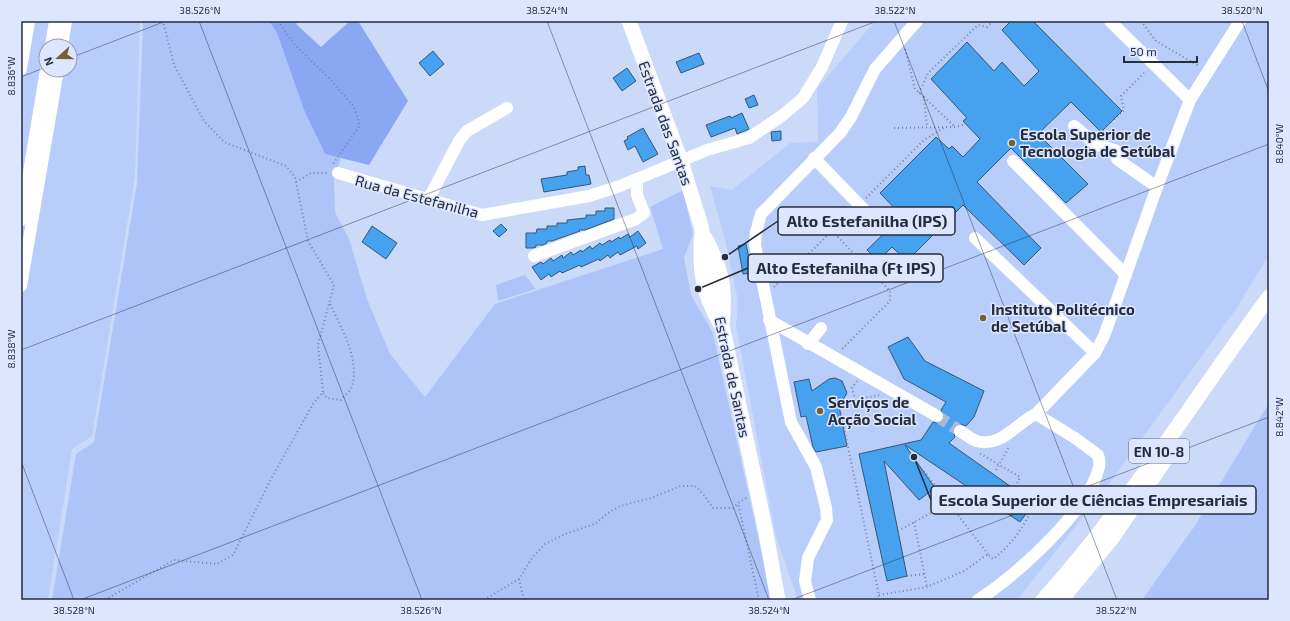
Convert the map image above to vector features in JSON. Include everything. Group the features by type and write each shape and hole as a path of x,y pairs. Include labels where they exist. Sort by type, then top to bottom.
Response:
{"main road":[{"name":"Estrada das Santas","path":"629,21 681,161 701,226"},
{"name":"Estrada de Santas","path":"701,226 765,528 778,600"},
{"name":"EN 10-8","path":"1043,600 1097,535 1269,297"},
{"name":"EN 10-8","path":"1054,600 1125,513 1188,425 1269,303"},
{"path":"1061,600 1122,524 1188,425"},
{"path":"1034,600 1110,513 1166,441"},
{"name":"Estrada de Santas","path":"765,528 787,600"}],"street":[{"path":"21,69 29,21"},
{"path":"52,38 55,21"},
{"path":"63,38 66,21"},
{"name":"Rua da Estefanilha","path":"338,173 469,212 489,214 589,196 637,179 707,150 749,138 803,98 822,66 842,21"},
{"path":"810,600 805,581 808,558 827,520 826,508 816,467 792,427 769,320 755,245 756,232 762,214 814,158 840,133 851,117 875,69 917,21"},
{"path":"1110,21 1190,100"},
{"path":"960,431 976,441 997,441 1027,418 1036,414 1095,353 1104,336 1157,187 1190,100 1240,21"},
{"path":"21,286 24,218 45,78"},
{"path":"24,218 56,78"},
{"path":"428,200 459,141 467,131 507,108"},
{"path":"1074,126 1097,145 1115,150 1118,159 1157,187"},
{"path":"814,158 874,220"},
{"path":"1013,161 1126,275"},
{"path":"534,256 636,219 644,213 637,196 637,179"},
{"path":"975,238 1095,353"},
{"path":"769,320 808,344 937,416"},
{"path":"808,344 820,328"},
{"path":"978,600 1025,564 1057,531 1080,505 1099,466 1098,454 1036,414"}],"path":[{"path":"163,21 174,65 204,121 224,142 286,166 295,177 308,242 334,285 329,303 318,345 323,392 327,398 341,400 352,387 354,367 344,335 329,303"},
{"path":"278,21 295,45 330,79 354,107 360,125 332,163 338,173"},
{"path":"976,21 978,26"},
{"path":"919,92 928,73 978,26 987,27 993,21"},
{"path":"1142,21 1149,34 1160,44 1209,71"},
{"path":"902,37 915,90 919,92 955,127"},
{"path":"1086,136 1092,130 1101,132 1124,110 1121,96 1144,73"},
{"path":"924,97 927,127"},
{"path":"894,128 955,127 966,124"},
{"path":"765,296 924,140 945,127"},
{"path":"296,182 311,173 338,173"},
{"path":"832,231 890,291 890,301 833,358"},
{"path":"855,400 852,388 861,374"},
{"path":"876,600 879,595 840,409 841,403 883,395 887,388"},
{"path":"105,600 174,560 217,564 233,555 271,479 313,404 323,392"},
{"path":"996,470 1009,446"},
{"path":"924,471 993,559 1012,541 1029,515 1027,512 1038,499 1016,486 1020,477 974,449"},
{"path":"484,600 519,579 532,558 545,544 565,534 595,524 608,513 620,506 651,498 681,486 695,486 713,508 733,508 738,503 757,492"},
{"path":"953,508 976,506 982,497"},
{"path":"738,503 759,600"},
{"path":"898,531 949,503"},
{"path":"914,522 927,587"},
{"path":"879,595 927,587 964,571 988,554"},
{"path":"907,576 925,574"},
{"path":"519,579 524,600"}],"shaded area":[{"path":"21,21 140,21 135,177 92,436 72,449 48,600 21,600"},
{"path":"143,21 269,21 277,33 304,110 325,154 341,158 334,181 335,212 349,239 367,299 390,354 425,397 495,304 663,249 650,207 683,190 693,234 684,258 691,295 713,333 772,600 52,600 76,454 94,442 137,183"},
{"path":"269,21 298,21 296,24 321,47 350,21 358,21 408,101 369,165 325,154 304,110 277,33"},
{"name":"Instituto Politécnico de Setúbal","path":"875,21 1269,21 1269,255 1236,309 1106,488 1017,600 798,600 776,537 736,326 738,301 726,244 710,186 732,190 790,143 818,142 817,89"},
{"path":"525,275 536,289 498,301 496,285"},
{"path":"1269,403 1269,600 1142,600 1194,527"}],"building":[{"name":"Escola Superior de Tecnologia de Setúbal","path":"1011,21 1033,21 1122,111 1101,132 1071,102 1038,134 1088,184 1066,203 1011,148 977,182 1041,248 1024,265 963,205 907,261 892,247 878,261 867,250 902,216 880,193 936,137 949,149 952,146 963,157 980,139 963,121 967,118 931,79 967,42 994,71 1002,62 1024,86 1039,71 1002,30"},
{"path":"433,51 444,64 430,76 419,63"},
{"path":"699,53 704,64 681,73 676,62"},
{"path":"627,68 636,81 622,91 613,78"},
{"path":"754,95 758,105 749,108 745,99"},
{"path":"742,113 749,129 737,134 735,128 711,137 706,125 730,116 731,118"},
{"path":"643,128 658,154 643,162 635,146 628,150 624,141 628,139 627,137"},
{"path":"781,131 781,140 772,141 771,132"},
{"path":"585,166 586,175 589,175 591,184 544,192 541,179 567,175 567,172 578,170 578,167"},
{"path":"605,208 614,208 614,219 585,230 579,230 580,231 552,241 547,241 547,243 543,245 536,245 536,247 533,248 526,248 526,233 536,233 537,229 547,229 547,226 557,226 557,223 567,223 567,220 586,218 586,215 596,215 596,211 605,211"},
{"path":"501,224 507,230 499,237 493,231"},
{"path":"372,226 397,243 386,259 362,242"},
{"path":"638,231 646,243 638,249 637,246 620,255 618,252 610,258 608,255 600,261 599,259 581,267 580,265 562,273 560,271 551,277 549,274 541,280 532,267 541,262 543,264 551,258 553,261 562,255 563,258 571,252 573,255 581,250 582,252 590,246 592,249 600,243 602,245 619,237 620,239 628,234 630,237"},
{"path":"746,244 752,273 743,274 738,246"},
{"path":"908,337 925,361 984,391 974,417 966,426 960,424 954,427 953,431 955,437 949,443 1034,503 1020,522 905,445 935,488 919,500 884,461 907,576 887,581 859,454 921,440 933,422 937,423 943,420 944,416 941,410 946,402 904,379 888,347"},
{"name":"Serviços de Acção Social","path":"835,378 842,381 847,393 839,406 847,446 816,452 813,447 806,416 801,417 794,382 809,379 812,391 829,379"}],"tunnel":[{"path":"937,416 960,431"}],"place":[{"name":"Escola Superior de Tecnologia de Setúbal","path":"1012,143"},
{"name":"Alto Estefanilha (IPS)","path":"725,257"},
{"name":"Alto Estefanilha (Ft IPS)","path":"698,289"},
{"name":"Instituto Politécnico de Setúbal","path":"983,318"},
{"name":"Serviços de Acção Social","path":"820,411"},
{"name":"Escola Superior de Ciências Empresariais","path":"914,457"}]}
